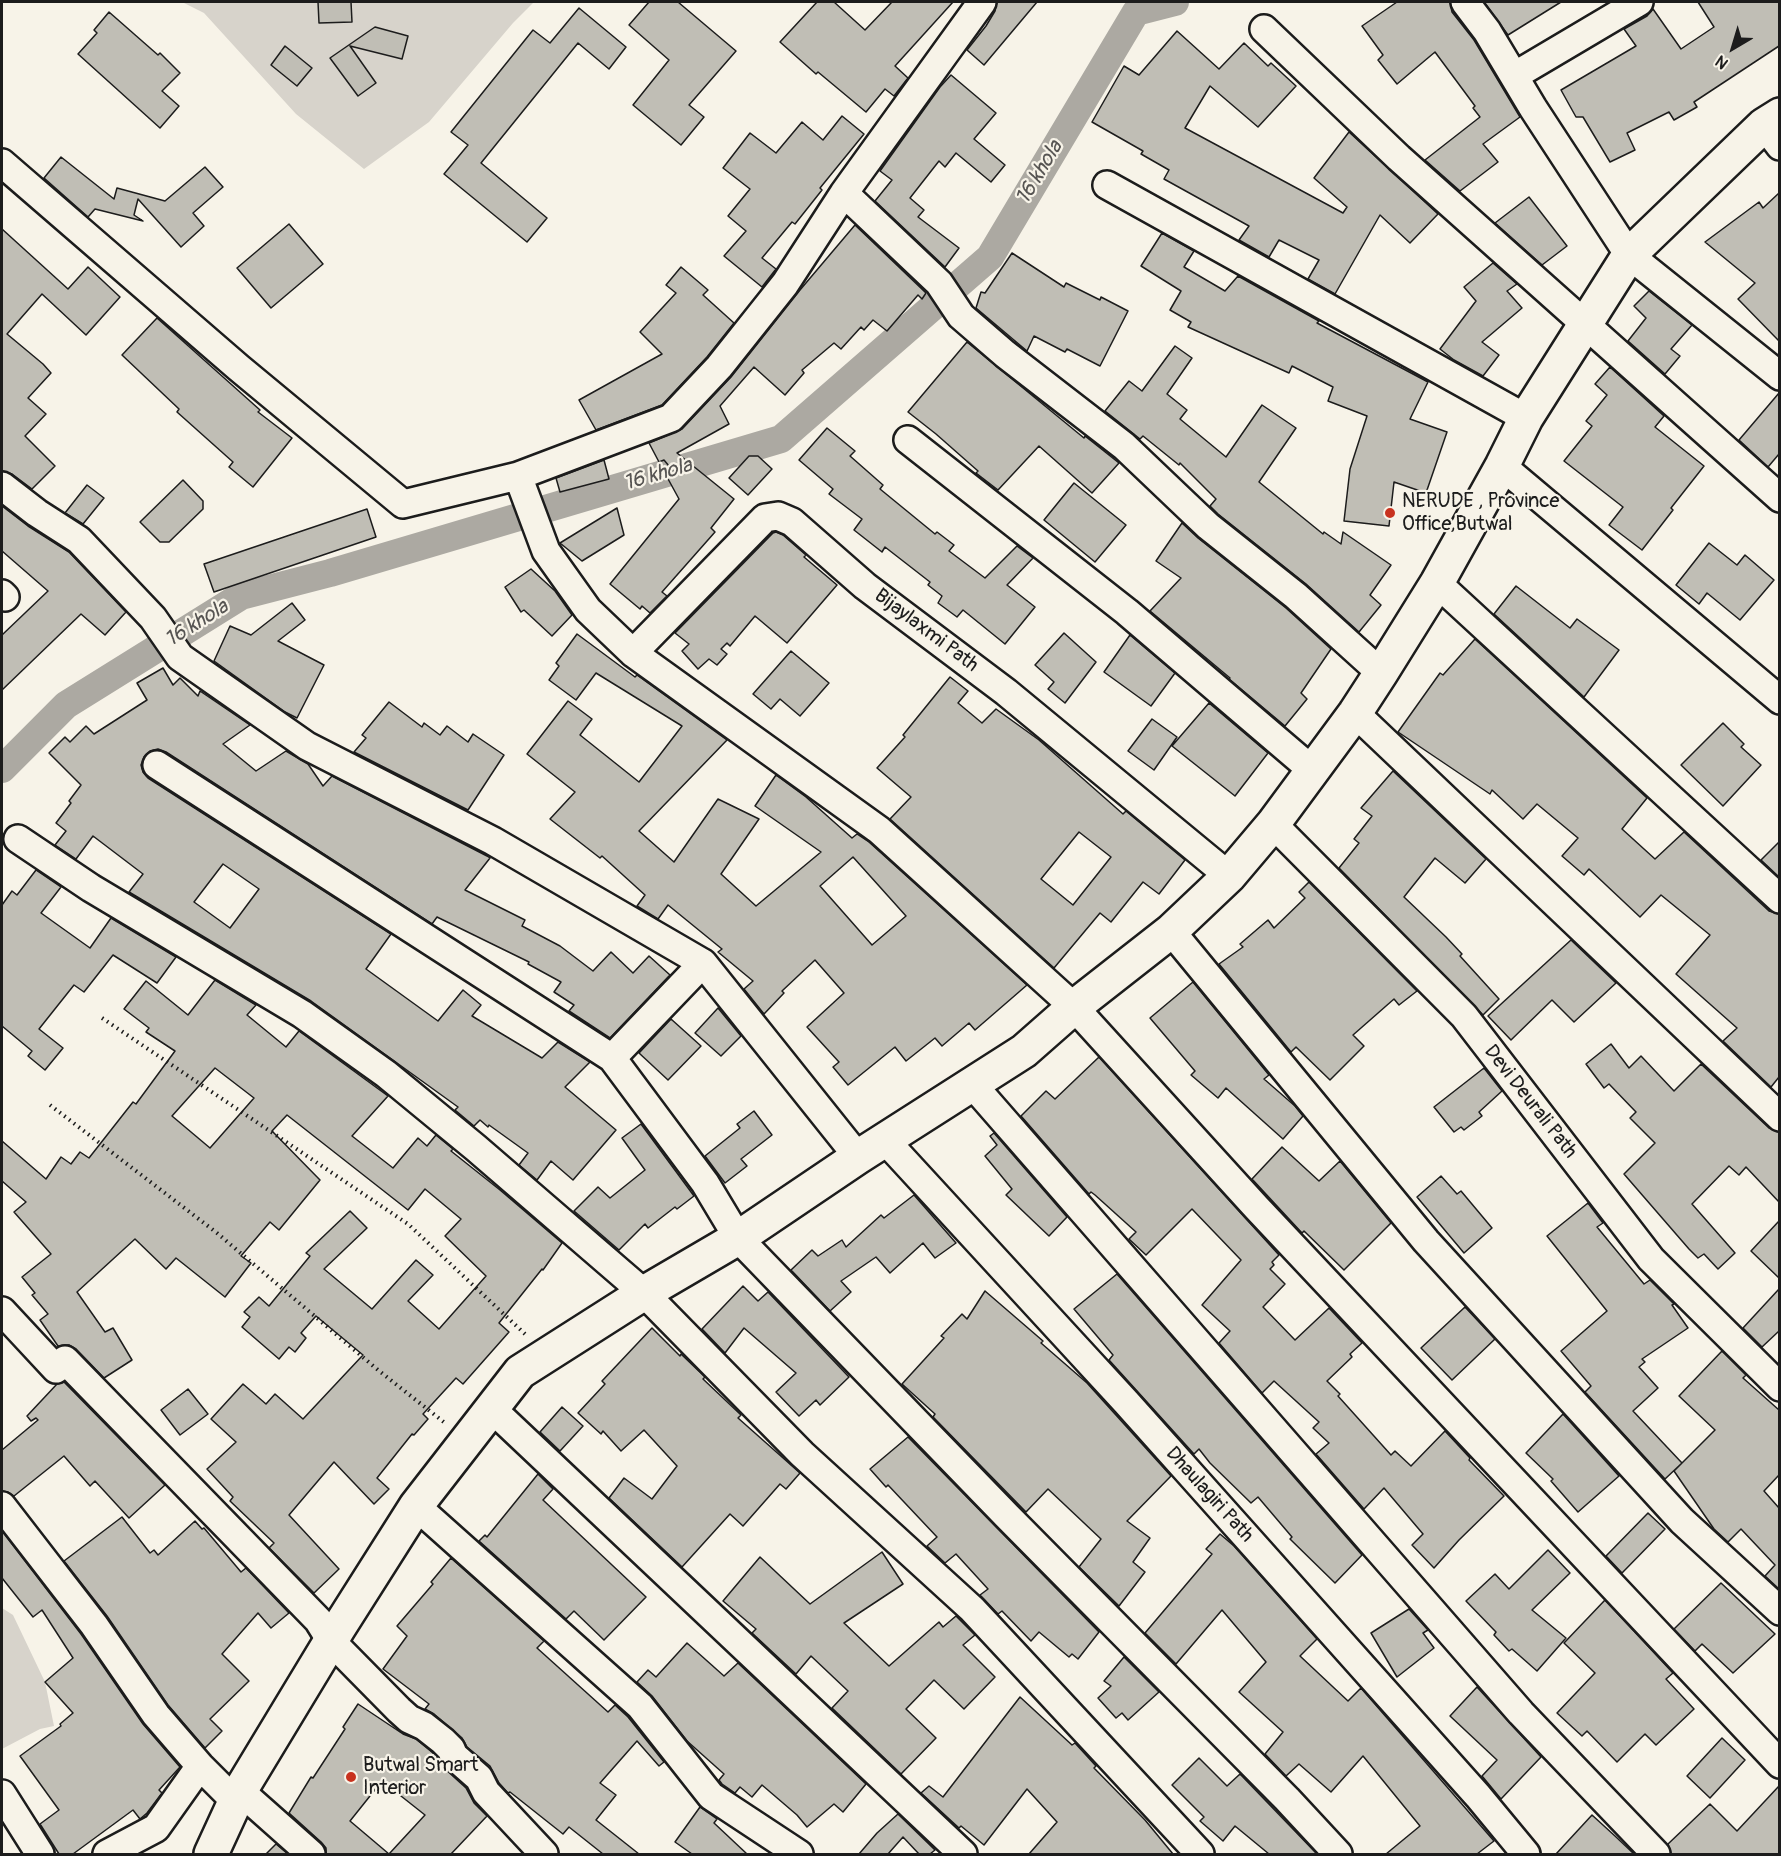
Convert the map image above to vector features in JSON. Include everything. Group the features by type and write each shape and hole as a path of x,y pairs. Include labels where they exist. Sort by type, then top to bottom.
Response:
{"street":[{"path":"2,163 239,368 403,504 518,476 671,418 718,367 785,284 844,193 982,2"},
{"path":"1465,2 1486,31 1629,255 1779,376"},
{"path":"1514,76 1639,2"},
{"path":"1264,29 1399,158 1779,498"},
{"path":"211,1854 238,1797 331,1641 416,1506 520,1372 644,1293 738,1238 858,1157 1024,1051 1074,1007 1171,931 1229,876 1273,824 1382,673 1437,583 1526,418 1629,255 1774,128"},
{"path":"1107,185 1526,418"},
{"path":"844,193 939,283 961,316 1005,354 1124,446 1208,526 1296,596 1382,673"},
{"path":"908,440 1127,612 1312,770"},
{"path":"1502,466 1779,700"},
{"path":"518,476 546,550 588,610 633,653 879,830 1074,1007 1264,1215 1779,1764"},
{"path":"2,486 37,513 79,540 153,618 180,657 307,746 493,841 703,963 858,1157"},
{"name":"Bijaylaxmi Path","path":"633,653 765,518 778,516 792,522 865,586 1006,692 1229,876"},
{"path":"1437,583 1779,899"},
{"path":"1355,712 1779,1117"},
{"path":"158,765 612,1058 705,1183 738,1238 999,1508 1287,1799 1338,1854"},
{"name":"Devi Deurali Path","path":"1273,824 1464,1016 1651,1259 1779,1387"},
{"path":"18,839 91,888 302,1014 386,1074 644,1293 802,1454 972,1610 1200,1854"},
{"path":"1171,931 1426,1242 1682,1521 1779,1611"},
{"path":"612,1058 703,963"},
{"path":"972,1084 1514,1704 1656,1854"},
{"name":"Dhaulagiri Path","path":"885,1140 1126,1402 1478,1796 1526,1854"},
{"path":"2,1311 56,1369 65,1360 318,1620 331,1641 409,1719 424,1726 451,1749 454,1756 478,1778 486,1792 544,1854"},
{"path":"491,1407 963,1854"},
{"path":"2,1506 94,1625 156,1715 200,1766 311,1854"},
{"path":"416,1506 640,1706 711,1796 799,1854"},
{"path":"107,1854 156,1828 200,1766"},
{"path":"2,1794 40,1854"}],"path":[{"path":"102,1018 408,1224 547,1355"},
{"path":"50,1105 217,1233 378,1370 467,1440"}],"shaded area":[{"path":"182,2 534,2 513,23 429,122 364,169 296,114 204,13"},
{"path":"2,1608 13,1615 45,1682 54,1726 40,1729 2,1749"}],"building":[{"path":"318,2 351,2 352,22 319,23"},
{"path":"649,2 678,2 736,51 689,105 704,117 681,145 633,105 669,60 629,25"},
{"path":"817,2 834,2 865,30 892,2 953,2 895,66 908,78 894,96 885,89 866,112 818,72 816,74 780,42"},
{"path":"997,2 1037,2 984,65 967,50 986,26 995,11"},
{"path":"1397,2 1450,2 1452,12 1474,40 1520,117 1483,144 1498,162 1460,191 1425,160 1480,117 1473,108 1475,106 1435,52 1397,84 1378,60 1383,55 1362,26"},
{"path":"1484,2 1561,2 1508,35"},
{"path":"1698,2 1779,2 1779,46 1694,102 1697,107 1674,120 1669,112 1627,133 1635,150 1610,162 1583,117 1576,117 1561,90 1636,46 1624,29 1647,16 1653,9 1681,49 1714,27"},
{"path":"579,8 626,47 609,69 578,43 481,163 547,218 527,242 444,174 468,145 451,132 533,30 550,43"},
{"path":"109,12 158,55 160,53 180,73 162,91 179,106 160,128 78,54 97,33 94,30"},
{"path":"375,27 408,36 402,59 350,46 376,83 358,96 330,58"},
{"path":"1177,31 1219,69 1244,43 1268,66 1271,63 1296,86 1258,127 1210,86 1185,128 1343,213 1347,207 1314,178 1349,132 1438,214 1410,243 1380,215 1335,294 1308,279 1319,260 1279,240 1269,257 1239,240 1249,226 1164,179 1169,170 1141,154 1143,151 1092,122 1124,66 1139,75"},
{"path":"285,46 312,68 297,86 271,65"},
{"path":"951,75 996,113 974,139 1005,165 991,182 956,153 945,167 939,161 910,198 924,210 918,217 959,248 945,267 875,201 892,180 880,171"},
{"path":"842,116 864,134 820,188 822,190 795,224 792,222 762,258 776,269 762,287 724,256 746,231 728,216 750,189 723,168 750,133 776,153 802,122 823,140"},
{"path":"61,157 114,199 117,188 165,201 205,167 223,187 193,213 204,226 181,247 138,199 134,215 143,221 95,209 88,217 44,178"},
{"path":"1779,193 1779,341 1738,299 1755,283 1705,242 1759,202 1763,208"},
{"path":"1529,197 1567,246 1542,265 1495,223"},
{"path":"289,224 323,264 271,308 237,268"},
{"path":"855,225 926,293 922,299 918,295 887,331 873,320 864,330 861,327 841,349 834,343 802,370 804,373 785,395 754,367 720,406 729,424 677,453 734,499 711,528 715,532 662,592 667,596 650,613 642,606 640,609 610,584 679,499 667,477 674,472 664,460 659,462 649,443 682,429 731,377"},
{"path":"2,229 68,289 88,267 120,297 86,335 42,294 7,334 51,373 28,398 46,414 25,436 55,466 32,489 12,474 2,471"},
{"path":"1162,233 1194,251 1184,267 1225,291 1238,276 1319,321 1317,323 1428,382 1410,419 1447,432 1426,493 1394,482 1389,526 1344,521 1350,469 1367,416 1328,401 1333,387 1292,366 1289,373 1188,327 1191,322 1170,310 1181,291 1141,266"},
{"path":"1012,253 1064,287 1066,283 1128,311 1100,366 1067,349 1065,352 1034,336 1027,351 976,308 981,292 985,293"},
{"path":"1493,263 1517,284 1507,291 1522,308 1482,342 1499,355 1483,376 1454,360 1440,349 1476,301 1464,287"},
{"path":"681,267 708,290 703,295 734,323 707,357 662,405 596,430 579,400 662,354 640,332 676,293 666,285"},
{"path":"1649,291 1692,325 1671,349 1680,356 1665,374 1628,341 1646,318 1634,306"},
{"path":"157,318 260,410 258,412 292,438 253,487 229,467 233,462 177,412 179,409 122,355"},
{"path":"967,342 1084,438 1085,436 1119,463 1092,493 1039,446 998,490 908,412"},
{"path":"1175,346 1192,358 1167,394 1187,410 1180,419 1226,457 1262,405 1296,428 1259,482 1323,534 1324,532 1341,544 1343,532 1391,565 1370,595 1381,605 1359,632 1306,584 1218,514 1210,506 1216,499 1180,463 1179,465 1143,436 1140,439 1105,411 1129,381 1142,391"},
{"path":"1610,367 1664,416 1655,427 1704,466 1642,550 1609,525 1623,507 1564,461 1592,426 1586,421 1607,395 1595,384"},
{"path":"1779,393 1779,454 1768,467 1739,440"},
{"path":"827,428 855,451 850,456 883,485 880,489 935,534 937,532 954,545 949,551 985,578 1017,546 1033,558 1007,585 1035,607 1005,644 963,610 957,617 938,603 942,596 928,585 930,582 885,547 882,552 854,530 862,519 829,494 833,489 799,460"},
{"path":"749,456 758,456 772,469 748,495 729,478"},
{"path":"604,460 609,479 560,492 556,478"},
{"path":"183,480 203,501 203,509 169,542 160,542 140,522"},
{"path":"1074,483 1126,525 1095,562 1044,520"},
{"path":"87,485 104,498 83,524 65,513"},
{"path":"2,506 69,552 126,612 105,635 81,614 2,690 2,635 48,591 2,551"},
{"path":"617,508 624,535 582,561 560,543"},
{"path":"367,509 376,537 214,592 204,564"},
{"path":"1182,523 1286,608 1331,649 1301,693 1307,699 1285,726 1150,611 1181,578 1156,561"},
{"path":"776,532 783,535 806,555 804,557 837,585 787,643 755,616 730,646 727,643 721,649 727,654 717,665 709,659 698,669 682,651 689,644 675,633"},
{"path":"1709,543 1737,565 1745,555 1774,580 1740,620 1707,593 1699,604 1676,585"},
{"path":"531,569 555,591 572,615 552,636 524,610 521,612 505,587"},
{"path":"1516,586 1570,628 1577,619 1619,650 1584,697 1494,614"},
{"path":"292,603 305,620 278,641 324,665 297,718 285,712 214,661 230,626 251,635"},
{"path":"1064,633 1096,662 1065,703 1048,689 1054,682 1035,665"},
{"path":"577,634 727,740 639,831 674,862 718,799 759,819 721,874 756,906 821,852 755,806 776,775 806,797 852,838 857,834 869,842 1027,985 975,1030 969,1023 942,1046 935,1038 906,1061 895,1047 848,1085 833,1067 839,1062 807,1027 844,993 815,960 782,991 784,993 764,1014 744,989 753,981 718,952 722,949 668,905 658,919 637,906 645,895 602,856 600,858 550,819 575,792 527,754 568,701 592,719 580,735 639,782 682,726 596,673 576,700 549,680 559,666 556,663","holes":["853,857 906,916 872,945 820,886"]},
{"path":"1130,635 1175,673 1151,706 1104,672"},
{"path":"1475,639 1647,798 1622,829 1655,859 1684,832 1769,911 1779,914 1779,1077 1771,1087 1723,1041 1737,1028 1676,974 1710,935 1661,895 1640,917 1589,869 1584,875 1562,856 1578,838 1537,804 1523,819 1492,790 1490,794 1398,732 1440,673 1443,675"},
{"path":"791,651 829,683 800,716 780,699 771,709 753,694"},
{"path":"163,668 173,685 180,678 198,696 200,691 250,725 223,744 256,771 286,751 308,764 323,786 332,776 487,856 490,858 465,890 525,920 522,926 560,946 593,971 611,952 633,973 649,956 670,975 610,1038 569,1011 574,1005 554,992 561,982 528,964 529,962 437,917 432,924 166,752 158,749 150,751 144,757 141,765 148,778 391,934 366,969 438,1021 463,990 481,1005 472,1016 542,1058 558,1042 590,1062 565,1087 616,1130 573,1180 551,1161 537,1180 519,1165 528,1153 489,1125 488,1127 480,1120 474,1126 455,1110 458,1107 311,1001 129,892 143,874 93,836 76,859 55,845 66,831 56,823 81,785 49,753 65,737 70,742 86,726 94,734 147,700 137,683","holes":["223,864 259,889 230,928 194,902"]},
{"path":"950,677 968,691 958,703 982,723 996,709 1039,740 1123,814 1126,811 1185,860 1159,894 1143,882 1111,922 1100,913 1054,968 890,819 911,797 877,768 905,737 903,735","holes":["1079,832 1111,857 1073,905 1041,879"]},
{"path":"389,702 422,727 424,723 440,735 447,726 468,742 473,734 504,755 468,810 354,752 366,738 362,735"},
{"path":"1209,703 1268,753 1235,796 1172,746"},
{"path":"1152,719 1177,737 1154,770 1128,751"},
{"path":"1723,723 1744,744 1741,747 1761,765 1723,806 1681,765"},
{"path":"1393,771 1486,859 1465,883 1435,858 1404,897 1462,954 1460,956 1499,999 1483,1015 1339,868 1359,843 1354,839 1372,816 1361,808"},
{"path":"1779,842 1779,877 1761,860"},
{"path":"36,870 61,887 41,913 90,948 111,918 176,957 157,983 113,955 84,992 74,985 39,1029 63,1048 45,1070 28,1056 32,1051 2,1026 2,905 12,891 17,895"},
{"path":"1309,882 1417,991 1399,1005 1394,999 1353,1035 1364,1046 1330,1080 1296,1047 1291,1052 1219,964 1243,947 1240,944 1268,920 1274,928 1305,898 1299,892"},
{"path":"1571,940 1616,983 1574,1022 1552,1000 1511,1040 1488,1016"},
{"path":"215,980 256,1005 247,1015 286,1047 299,1031 388,1096 352,1136 393,1168 418,1138 427,1146 436,1135 453,1149 451,1151 562,1243 499,1323 509,1332 463,1384 456,1378 423,1414 428,1419 414,1435 412,1434 377,1478 389,1489 374,1504 334,1462 289,1515 339,1569 314,1593 269,1548 274,1543 230,1501 233,1497 207,1469 236,1442 211,1419 243,1384 266,1404 275,1394 303,1419 363,1355 316,1316 301,1333 306,1338 295,1352 289,1347 279,1359 242,1327 250,1317 244,1312 259,1297 269,1306 310,1256 306,1253 350,1211 367,1228 324,1269 372,1309 416,1260 433,1275 408,1301 439,1329 486,1276 445,1236 461,1219 425,1189 408,1210 287,1115 272,1131 320,1180 279,1230 270,1222 241,1256 251,1263 225,1297 176,1258 166,1269 135,1239 77,1292 105,1332 113,1328 132,1360 104,1378 76,1349 69,1345 58,1346 40,1320 48,1314 32,1295 35,1293 22,1277 51,1254 14,1212 26,1202 2,1181 2,1141 46,1179 61,1157 71,1164 80,1152 89,1158 133,1102 136,1104 175,1051 146,1032 149,1028 124,1009 146,981 188,1015","holes":["215,1068 254,1098 210,1148 172,1116"]},
{"path":"1193,982 1269,1075 1264,1079 1303,1116 1283,1139 1226,1088 1218,1098 1191,1075 1195,1071 1150,1018"},
{"path":"718,1008 741,1036 721,1056 695,1033"},
{"path":"671,1019 701,1046 668,1080 639,1053"},
{"path":"1611,1044 1629,1068 1641,1056 1674,1091 1701,1064 1769,1128 1779,1132 1779,1202 1746,1167 1739,1175 1729,1166 1692,1204 1735,1253 1718,1269 1704,1254 1698,1258 1689,1249 1624,1174 1655,1143 1630,1118 1636,1112 1609,1084 1604,1088 1586,1064"},
{"path":"1099,1057 1279,1255 1272,1262 1274,1265 1270,1269 1285,1284 1263,1307 1295,1340 1329,1308 1362,1343 1350,1354 1352,1357 1327,1381 1391,1455 1395,1451 1411,1466 1445,1431 1504,1496 1434,1568 1412,1545 1423,1534 1384,1488 1364,1509 1316,1454 1329,1443 1313,1428 1319,1422 1274,1381 1262,1393 1219,1343 1230,1331 1202,1305 1241,1260 1192,1209 1146,1255 1129,1239 1136,1232 1095,1195 1091,1192 1089,1194 1021,1116 1046,1091 1055,1099"},
{"path":"1484,1068 1502,1091 1479,1112 1482,1116 1464,1130 1461,1127 1454,1132 1434,1107"},
{"path":"754,1111 772,1135 741,1159 747,1166 725,1183 705,1156 740,1128 737,1124"},
{"path":"641,1124 694,1196 677,1209 675,1207 648,1228 645,1224 619,1250 574,1211 598,1187 610,1198 645,1170 622,1138"},
{"path":"994,1133 1067,1217 1049,1236 1006,1195 1012,1189 985,1156 997,1145 990,1136"},
{"path":"1282,1147 1319,1181 1340,1161 1391,1223 1344,1270 1304,1231 1302,1233 1252,1179"},
{"path":"1441,1176 1457,1194 1461,1191 1492,1228 1464,1253 1417,1197"},
{"path":"914,1195 956,1243 935,1258 923,1243 890,1273 876,1257 841,1281 851,1292 830,1311 791,1270 812,1250 818,1256 842,1240 846,1247 881,1215 884,1218"},
{"path":"1588,1203 1603,1223 1597,1227 1644,1284 1650,1280 1674,1304 1672,1305 1688,1328 1642,1359 1645,1362 1639,1367 1658,1388 1633,1411 1682,1463 1665,1479 1585,1392 1591,1386 1561,1351 1607,1311 1547,1236"},
{"path":"1779,1221 1779,1278 1751,1251"},
{"path":"1117,1274 1362,1555 1335,1583 1290,1539 1292,1537 1258,1497 1251,1503 1199,1449 1194,1454 1109,1360 1113,1355 1074,1309"},
{"path":"743,1286 758,1301 768,1292 849,1377 820,1405 816,1400 799,1416 776,1392 796,1373 744,1328 725,1353 702,1329"},
{"path":"1779,1289 1779,1331 1762,1347 1743,1328"},
{"path":"985,1291 1087,1383 1171,1476 1127,1521 1150,1538 1133,1562 1145,1572 1119,1606 1079,1567 1101,1539 1048,1489 1026,1512 933,1417 935,1414 902,1384 944,1338 941,1336 962,1314 967,1319"},
{"path":"1465,1307 1495,1339 1452,1380 1421,1348"},
{"path":"652,1328 705,1377 703,1379 741,1415 738,1418 800,1473 786,1489 780,1484 743,1526 730,1514 682,1567 609,1498 624,1478 652,1499 677,1466 644,1430 621,1451 603,1431 601,1434 578,1413 605,1384 602,1381"},
{"path":"1722,1351 1746,1375 1743,1378 1779,1410 1779,1475 1764,1491 1779,1508 1779,1589 1765,1576 1775,1565 1741,1529 1728,1542 1714,1529 1674,1471 1715,1430 1679,1396"},
{"path":"64,1382 165,1485 129,1518 95,1481 90,1486 64,1456 14,1496 2,1491 2,1450 38,1420 36,1418 31,1421 27,1416 57,1384"},
{"path":"188,1389 208,1414 180,1435 161,1410"},
{"path":"562,1407 583,1426 560,1451 540,1432"},
{"path":"1563,1414 1619,1476 1578,1512 1551,1481 1553,1479 1526,1453"},
{"path":"908,1437 1099,1632 1078,1659 1072,1654 1069,1657 1039,1632 1031,1641 1002,1611 998,1614 980,1595 988,1589 956,1554 945,1563 927,1546 937,1537 870,1469"},
{"path":"538,1474 553,1489 543,1500 646,1597 604,1640 574,1611 566,1619 479,1541 485,1535 487,1537"},
{"path":"1648,1513 1665,1529 1622,1573 1606,1556"},
{"path":"122,1517 150,1553 154,1550 158,1555 195,1521 202,1529 204,1528 241,1572 246,1568 289,1613 271,1628 258,1613 222,1654 249,1681 210,1719 222,1731 205,1748 168,1705 107,1616 64,1561"},
{"path":"2,1531 81,1634 143,1724 180,1767 159,1790 162,1793 140,1819 133,1810 73,1854 59,1854 40,1824 59,1810 20,1756 61,1726 60,1724 73,1713 45,1682 73,1658 42,1610 33,1617 2,1578"},
{"path":"1220,1534 1234,1546 1317,1639 1300,1656 1348,1701 1361,1688 1494,1841 1477,1854 1386,1854 1420,1826 1363,1756 1331,1792 1299,1764 1286,1776 1265,1754 1283,1732 1239,1692 1266,1662 1222,1610 1176,1664 1145,1633 1212,1554 1206,1549"},
{"path":"1548,1550 1570,1573 1532,1610 1566,1638 1537,1671 1512,1649 1509,1651 1494,1635 1496,1632 1466,1601 1495,1574 1509,1589"},
{"path":"882,1552 903,1584 844,1623 889,1666 939,1622 943,1627 956,1616 975,1635 963,1645 995,1677 964,1709 934,1680 906,1709 936,1738 901,1774 832,1708 848,1691 811,1656 796,1674 752,1633 756,1629 723,1601 760,1557 810,1604"},
{"path":"451,1558 544,1641 537,1648 608,1712 615,1705 628,1717 664,1762 659,1766 637,1741 600,1783 616,1795 596,1820 639,1854 603,1854 569,1827 563,1834 510,1792 508,1793 499,1783 490,1766 467,1747 462,1738 425,1709 429,1704 383,1669 407,1636 397,1626 433,1584 431,1582"},
{"path":"1721,1583 1775,1634 1733,1673 1702,1644 1695,1651 1674,1629"},
{"path":"1605,1600 1673,1673 1666,1679 1694,1709 1656,1745 1645,1734 1617,1762 1587,1731 1582,1736 1557,1713 1595,1673 1564,1643"},
{"path":"1409,1609 1428,1630 1423,1633 1434,1648 1397,1677 1371,1633"},
{"path":"687,1643 724,1676 738,1663 866,1784 843,1812 834,1804 807,1827 797,1815 762,1785 752,1797 740,1787 735,1793 722,1784 719,1780 724,1774 687,1741 652,1696 637,1682 648,1670 656,1677"},
{"path":"1124,1657 1159,1692 1128,1720 1122,1713 1116,1718 1098,1698 1111,1686 1104,1681"},
{"path":"1477,1687 1541,1757 1501,1799 1482,1776 1497,1760 1450,1716"},
{"path":"1020,1697 1072,1745 1075,1743 1096,1766 1094,1768 1145,1820 1173,1854 1029,1854 1057,1822 1027,1789 984,1845 961,1826 959,1828 921,1793 929,1786 943,1797"},
{"path":"358,1704 403,1734 416,1739 433,1753 444,1768 466,1788 474,1803 487,1816 451,1854 389,1854 326,1854 326,1848 321,1842 289,1813 345,1729 343,1727","holes":["382,1781 425,1815 389,1854 350,1821"]},
{"path":"1722,1738 1745,1760 1710,1798 1687,1776"},
{"path":"1199,1758 1227,1786 1240,1774 1317,1854 1269,1854 1235,1826 1223,1841 1200,1821 1204,1817 1172,1785"},
{"path":"1779,1786 1779,1854 1671,1854 1668,1844 1710,1804 1737,1831"},
{"path":"700,1807 717,1819 714,1823 747,1854 692,1854 675,1842"},
{"path":"898,1814 935,1850 930,1854 919,1854 903,1837 888,1854 859,1854 877,1833"},
{"path":"1592,1815 1615,1836 1634,1854 1556,1854"},
{"path":"276,1844 288,1854 266,1854"}],"waterway":[{"name":"16 khola","path":"2,769 66,705 241,596 330,573 781,439 990,257 1136,12 1175,2"}],"place":[{"name":"NERUDE , Province Office,Butwal","path":"1390,513"},
{"name":"Butwal Smart Interior","path":"351,1777"}]}
